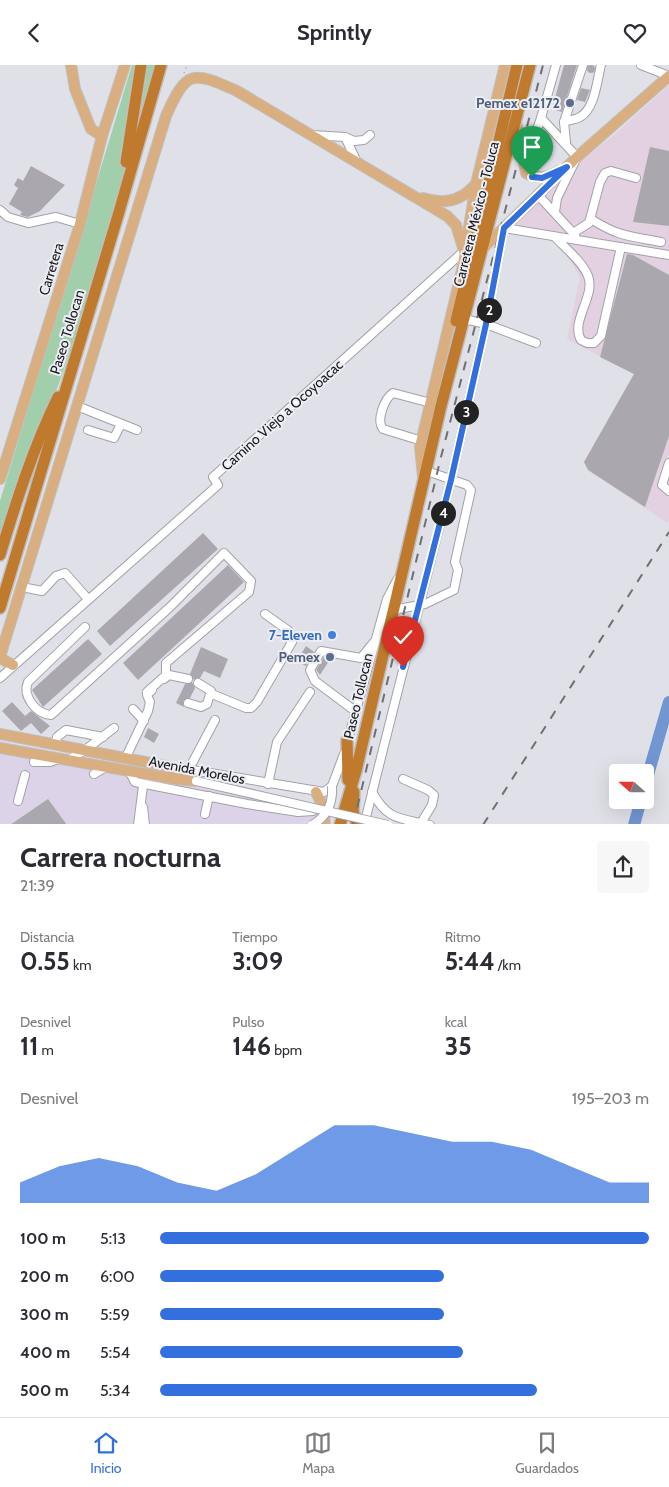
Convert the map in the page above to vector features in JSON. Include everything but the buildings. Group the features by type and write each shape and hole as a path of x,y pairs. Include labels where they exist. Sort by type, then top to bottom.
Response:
{"highway":[{"path":"119,212 141,65"},
{"name":"Paseo Tollocan","path":"0,608 119,212 161,65"},
{"path":"450,370 454,332 517,65"},
{"name":"Carretera México - Toluca","path":"450,370 530,65"},
{"name":"Paseo Tollocan","path":"340,824 356,771 450,370"},
{"path":"0,555 19,494 43,428 71,371"},
{"path":"347,740 349,756 347,797"},
{"path":"356,771 353,811 357,824"}],"main road":[{"path":"71,65 75,89 91,129 102,136"},
{"name":"Carretera","path":"0,479 80,225 102,136 125,65"},
{"path":"425,476 422,441 462,270 476,184 505,65"},
{"path":"483,247 577,157 669,76"},
{"path":"13,665 0,658 166,116 182,85 194,77 208,78 237,91 357,161 446,216 456,225 464,251"},
{"path":"516,119 526,173 532,177 542,178 567,167"},
{"path":"412,195 429,200 453,201 466,195 476,184"},
{"name":"Avenida Morelos","path":"0,734 166,766 191,777"},
{"name":"Avenida Morelos","path":"0,748 128,771 191,777"},
{"path":"318,795 325,820"}],"street":[{"path":"524,166 541,118 556,65"},
{"path":"566,143 564,122 583,65"},
{"path":"564,122 580,117 590,106 601,65"},
{"path":"640,65 669,76"},
{"path":"541,118 577,157 557,197 555,213"},
{"path":"312,135 345,137 354,141 364,141 370,135"},
{"path":"345,137 357,161"},
{"path":"573,233 591,219 602,176 611,171 636,178"},
{"path":"538,195 579,241"},
{"path":"0,210 8,217 28,223 56,217 80,225"},
{"path":"591,219 609,231 623,236 661,242"},
{"path":"364,824 451,480 486,324 504,228 669,255"},
{"path":"555,237 588,277 588,290 578,331 581,340 587,343 594,343 601,336 621,247"},
{"name":"Camino Viejo a Ocoyoacac","path":"0,678 60,627 87,599 218,485 213,477 464,251"},
{"path":"464,319 486,324 536,343"},
{"path":"422,441 383,429 380,421 386,400 393,393 431,403"},
{"path":"77,407 137,430"},
{"path":"88,430 114,438 121,424"},
{"path":"669,463 662,485 669,491"},
{"path":"393,610 434,601 454,590 458,570 454,562 471,490 467,485 451,480 425,476"},
{"path":"85,627 28,682 25,688 27,698 41,712 51,715 170,607 224,553 251,581 249,592 166,663 166,675 148,693 149,707 125,759"},
{"path":"128,771 135,782 298,812 313,811 318,805 318,795 328,791 332,786 341,765 387,599 403,567"},
{"path":"27,588 42,591 56,576 65,573 87,599"},
{"path":"198,683 209,688 212,694 246,709 251,708 258,702 292,642 289,631 264,614"},
{"path":"356,711 315,681 310,670 321,651 361,658 379,633"},
{"path":"148,693 169,675 188,679"},
{"path":"268,784 276,742 310,692"},
{"path":"188,703 204,707 212,694"},
{"path":"134,709 144,721"},
{"path":"191,777 214,720"},
{"path":"34,762 63,760 86,750 114,728"},
{"path":"55,745 57,737 66,730 103,737"},
{"path":"94,774 106,767"},
{"path":"18,801 25,775"},
{"name":"Avenida Morelos","path":"191,777 268,784 318,795"},
{"name":"Avenida Morelos","path":"191,777 384,824"},
{"path":"403,779 428,790 434,795 432,805 421,823"},
{"path":"138,824 143,786"},
{"path":"325,820 331,801 332,786"},
{"path":"372,792 381,809 391,816 426,824"},
{"path":"205,814 209,796"},
{"path":"142,800 145,824"}],"path":[{"path":"184,73 187,65"}],"shaded area":[{"path":"669,85 669,519 667,523 588,470 584,462 634,374 567,339 580,277 555,237 654,249 504,228 552,184 615,134"},
{"path":"0,741 319,807 315,824 0,824"}],"green space":[{"path":"132,65 157,65 123,191 62,375 0,545 0,501"}],"waterway":[{"path":"651,764 669,702"},
{"path":"634,824 638,809"}],"railway":[{"path":"353,824 441,457 543,65"},
{"path":"484,824 669,532"}],"place":[{"name":"Pemex e12172","path":"570,103"},
{"name":"7-Eleven","path":"332,635"},
{"name":"Pemex","path":"330,657"}],"route":[{"path":"403,667 451,480 486,324 504,228 567,167 542,178 532,177"}]}
